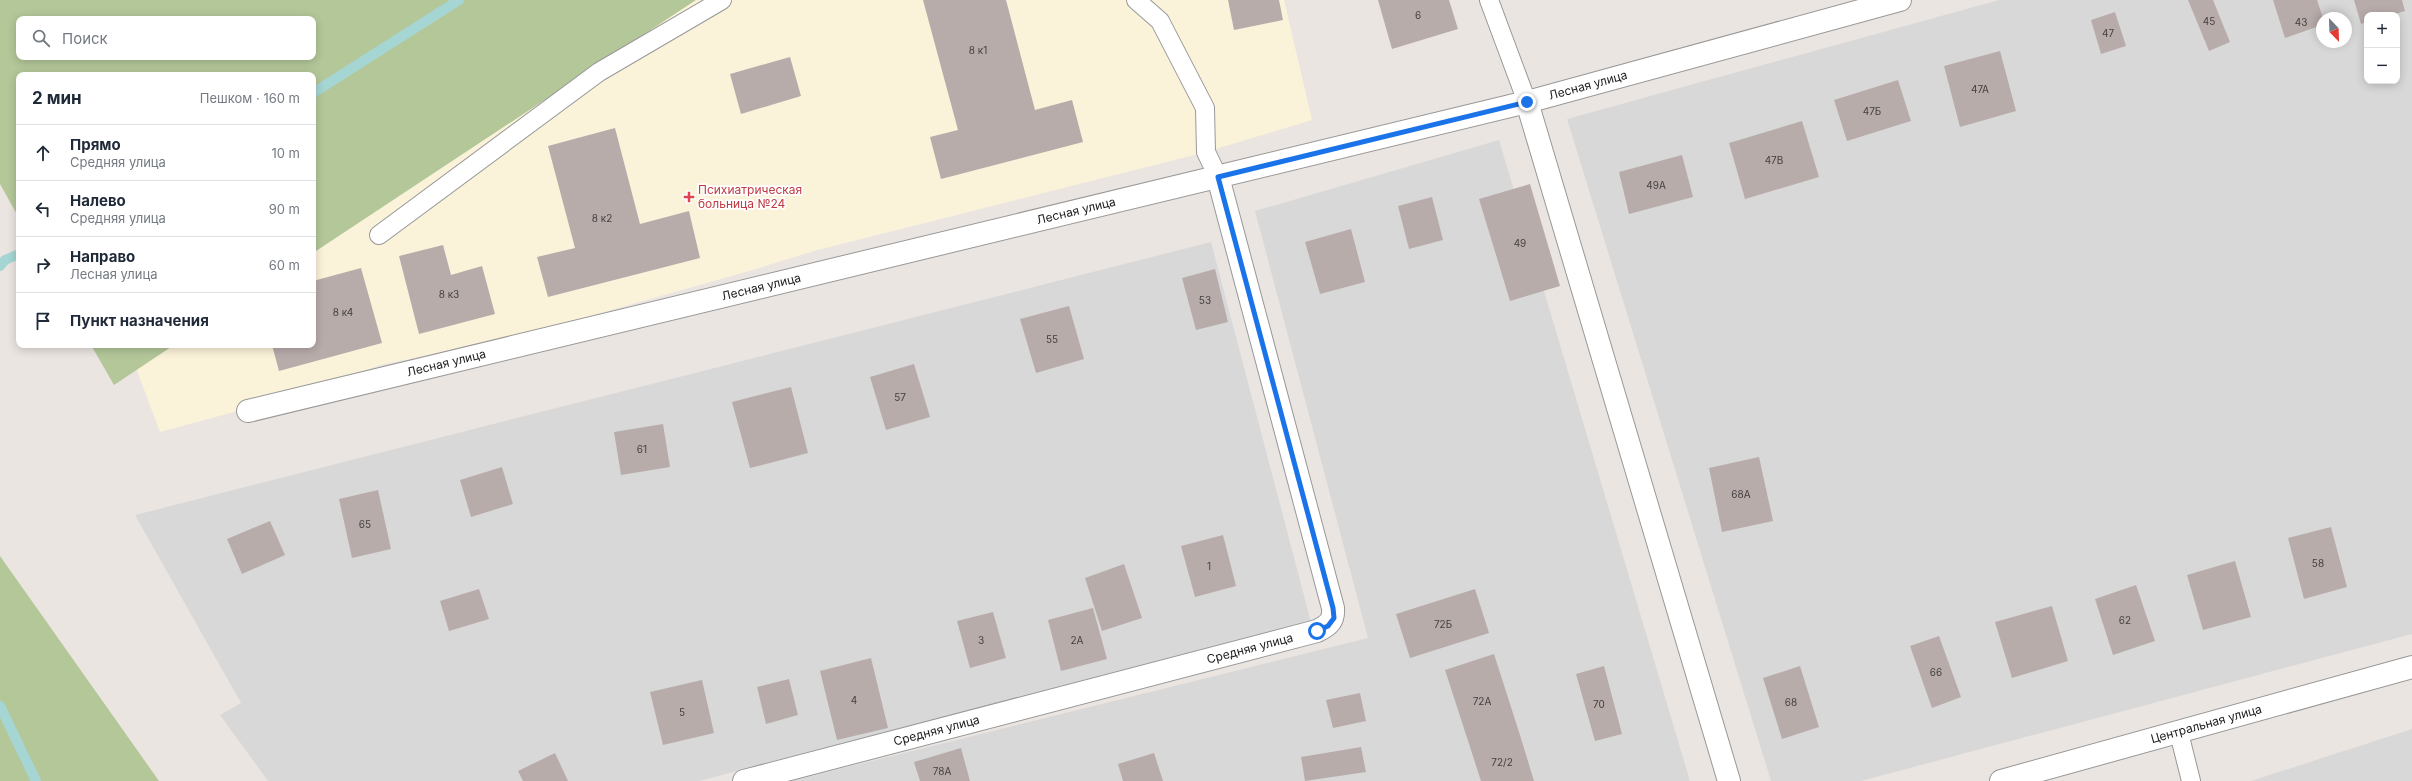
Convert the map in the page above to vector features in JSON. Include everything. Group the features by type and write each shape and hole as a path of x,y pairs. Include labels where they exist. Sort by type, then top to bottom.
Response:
{"street":[{"name":"Лесная улица","path":"248,411 1527,102 1900,0"},
{"path":"1527,102 1729,781"},
{"name":"Средняя улица","path":"744,781 1317,631 1328,626 1334,618 1333,608 1218,177"},
{"name":"Центральная улица","path":"2001,781 2179,733 2412,667"}],"lane":[{"path":"379,235 599,72 722,0"},
{"path":"1136,0 1160,21 1205,108 1206,152 1218,177"},
{"path":"1489,0 1527,102"},
{"path":"2179,733 2191,781"}],"shaded area":[{"name":"Психиатрическая больница №24","path":"642,0 1284,0 1312,120 1206,152 814,251 749,271 505,340 380,365 315,390 160,432 133,360 145,348 316,348 316,218"},
{"path":"1999,0 2412,0 2412,634 1861,781 1771,781 1567,119"},
{"path":"1499,140 1690,781 791,781 1368,638 1255,211"},
{"path":"1211,242 1311,622 699,781 268,781 220,715 241,703 135,515"},
{"path":"2412,729 2412,781 2251,781"}],"green space":[{"path":"0,0 696,0 316,251 316,72 16,72 16,213 0,184"},
{"path":"93,348 170,348 114,385"},
{"path":"0,556 159,781 0,781"}],"building":[{"path":"923,0 1006,0 1035,110 1072,100 1083,142 941,179 930,137 958,130"},
{"path":"1228,0 1279,0 1283,20 1234,30"},
{"path":"1378,0 1449,0 1458,29 1392,49"},
{"path":"2188,0 2213,0 2230,42 2209,51"},
{"path":"2273,0 2317,0 2321,12 2316,12 2316,27 2285,38"},
{"path":"2354,0 2402,0 2405,11 2400,13 2364,12 2364,23 2361,24"},
{"path":"2115,12 2126,46 2101,54 2091,20"},
{"path":"2000,51 2016,111 1960,127 1944,66"},
{"path":"790,57 801,96 741,114 730,74"},
{"path":"1898,80 1911,121 1847,141 1834,100"},
{"path":"1802,121 1819,177 1745,199 1729,143"},
{"path":"615,128 640,224 689,211 700,258 548,297 537,257 575,248 548,146"},
{"path":"1682,155 1693,197 1629,214 1619,172"},
{"path":"1530,184 1560,286 1510,301 1479,199"},
{"path":"1432,197 1443,240 1409,249 1398,206"},
{"path":"1351,229 1365,282 1320,294 1305,242"},
{"path":"443,245 451,275 482,266 495,314 419,334 399,256"},
{"path":"361,268 382,343 279,371 273,348 316,348 316,280"},
{"path":"1215,269 1228,322 1196,330 1182,278"},
{"path":"1069,306 1084,359 1036,373 1020,319"},
{"path":"914,364 930,417 886,430 870,377"},
{"path":"791,387 808,453 750,468 732,402"},
{"path":"663,424 670,467 621,475 614,432"},
{"path":"1759,457 1773,521 1722,532 1709,468"},
{"path":"502,467 513,504 471,517 460,480"},
{"path":"378,490 391,549 352,558 339,499"},
{"path":"270,521 285,555 242,574 227,539"},
{"path":"2331,527 2347,587 2304,599 2288,538"},
{"path":"1223,535 1236,586 1195,597 1181,546"},
{"path":"2235,561 2251,617 2203,630 2187,575"},
{"path":"1124,564 1142,618 1102,631 1085,578"},
{"path":"2136,585 2155,641 2113,655 2095,599"},
{"path":"479,589 489,619 449,631 440,601"},
{"path":"1475,589 1489,633 1410,658 1396,614"},
{"path":"2052,606 2068,661 2012,678 1995,622"},
{"path":"1093,608 1107,659 1061,671 1048,620"},
{"path":"993,612 1006,658 970,668 957,621"},
{"path":"1939,636 1961,697 1932,708 1910,646"},
{"path":"1494,654 1534,781 1481,781 1445,670"},
{"path":"871,658 888,728 837,740 820,671"},
{"path":"1604,666 1622,734 1595,741 1576,674"},
{"path":"1800,666 1819,727 1782,739 1763,678"},
{"path":"789,679 798,715 766,724 757,687"},
{"path":"702,680 714,733 663,745 650,692"},
{"path":"1360,693 1366,721 1333,728 1326,700"},
{"path":"1361,747 1366,772 1305,781 1301,757"},
{"path":"961,748 970,781 920,781 914,762"},
{"path":"555,753 568,781 523,781 518,771"},
{"path":"1154,753 1163,781 1123,781 1118,764"}],"waterway":[{"path":"316,91 459,0"},
{"path":"0,266 5,260 16,255"},
{"path":"0,706 36,781"}],"place":[{"name":"Психиатрическая больница №24","path":"689,197"}],"route":[{"path":"1317,631 1328,626 1334,618 1333,608 1218,177 1527,102"}]}
